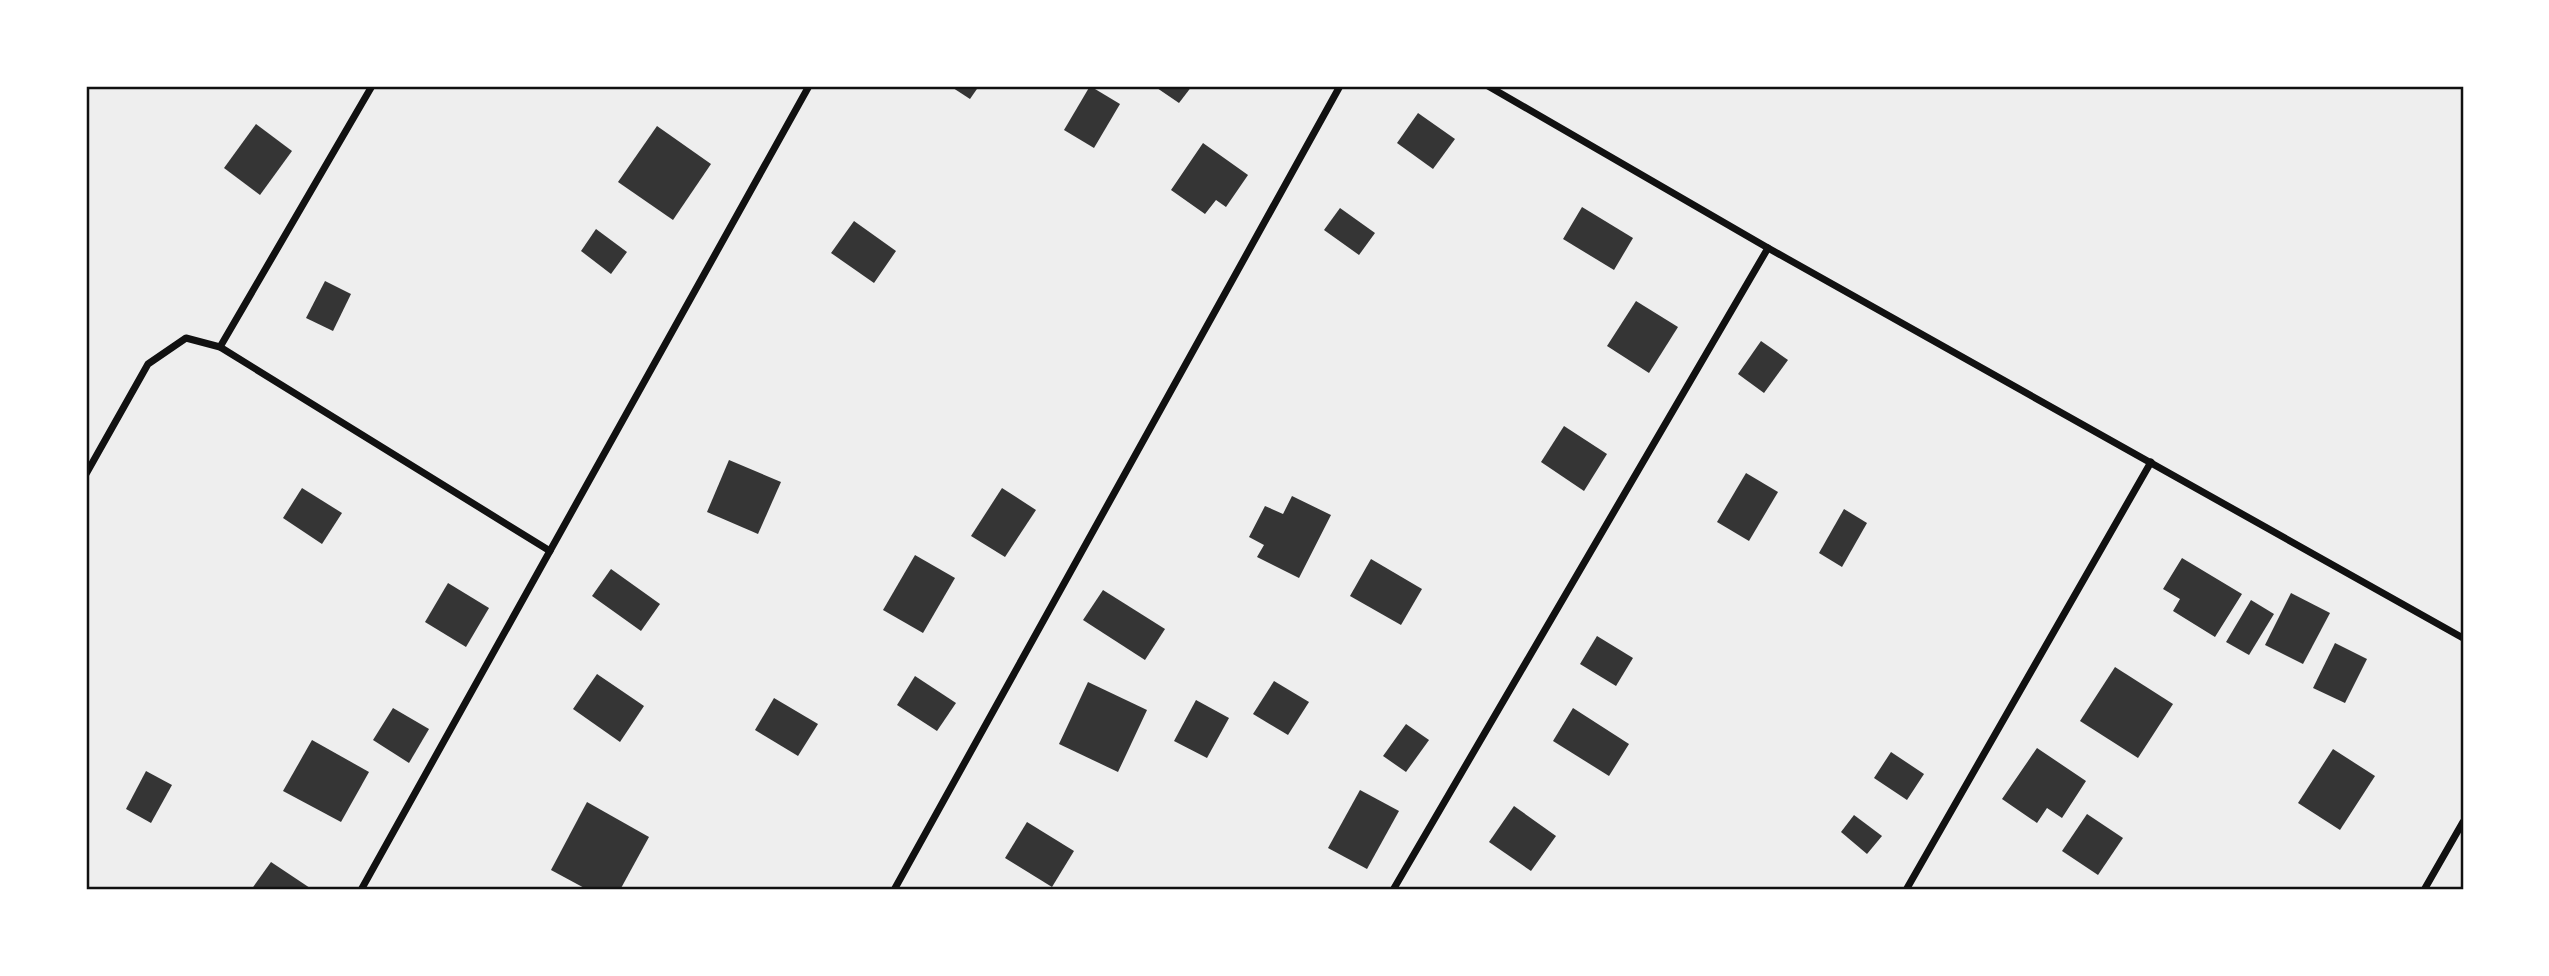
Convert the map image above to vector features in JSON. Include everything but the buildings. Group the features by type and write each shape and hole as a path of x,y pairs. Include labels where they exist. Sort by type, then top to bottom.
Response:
{"street":[{"path":"220,347 372,86"},
{"path":"360,890 809,86"},
{"path":"894,890 1340,86"},
{"path":"1488,86 1768,248 2463,638"},
{"path":"1393,890 1768,248"},
{"path":"86,474 148,364 186,338 220,347 550,551"},
{"path":"1906,890 2151,462"},
{"path":"2424,890 2463,822"}],"shaded area":[{"path":"86,86 2463,86 2463,890 86,890"}]}
